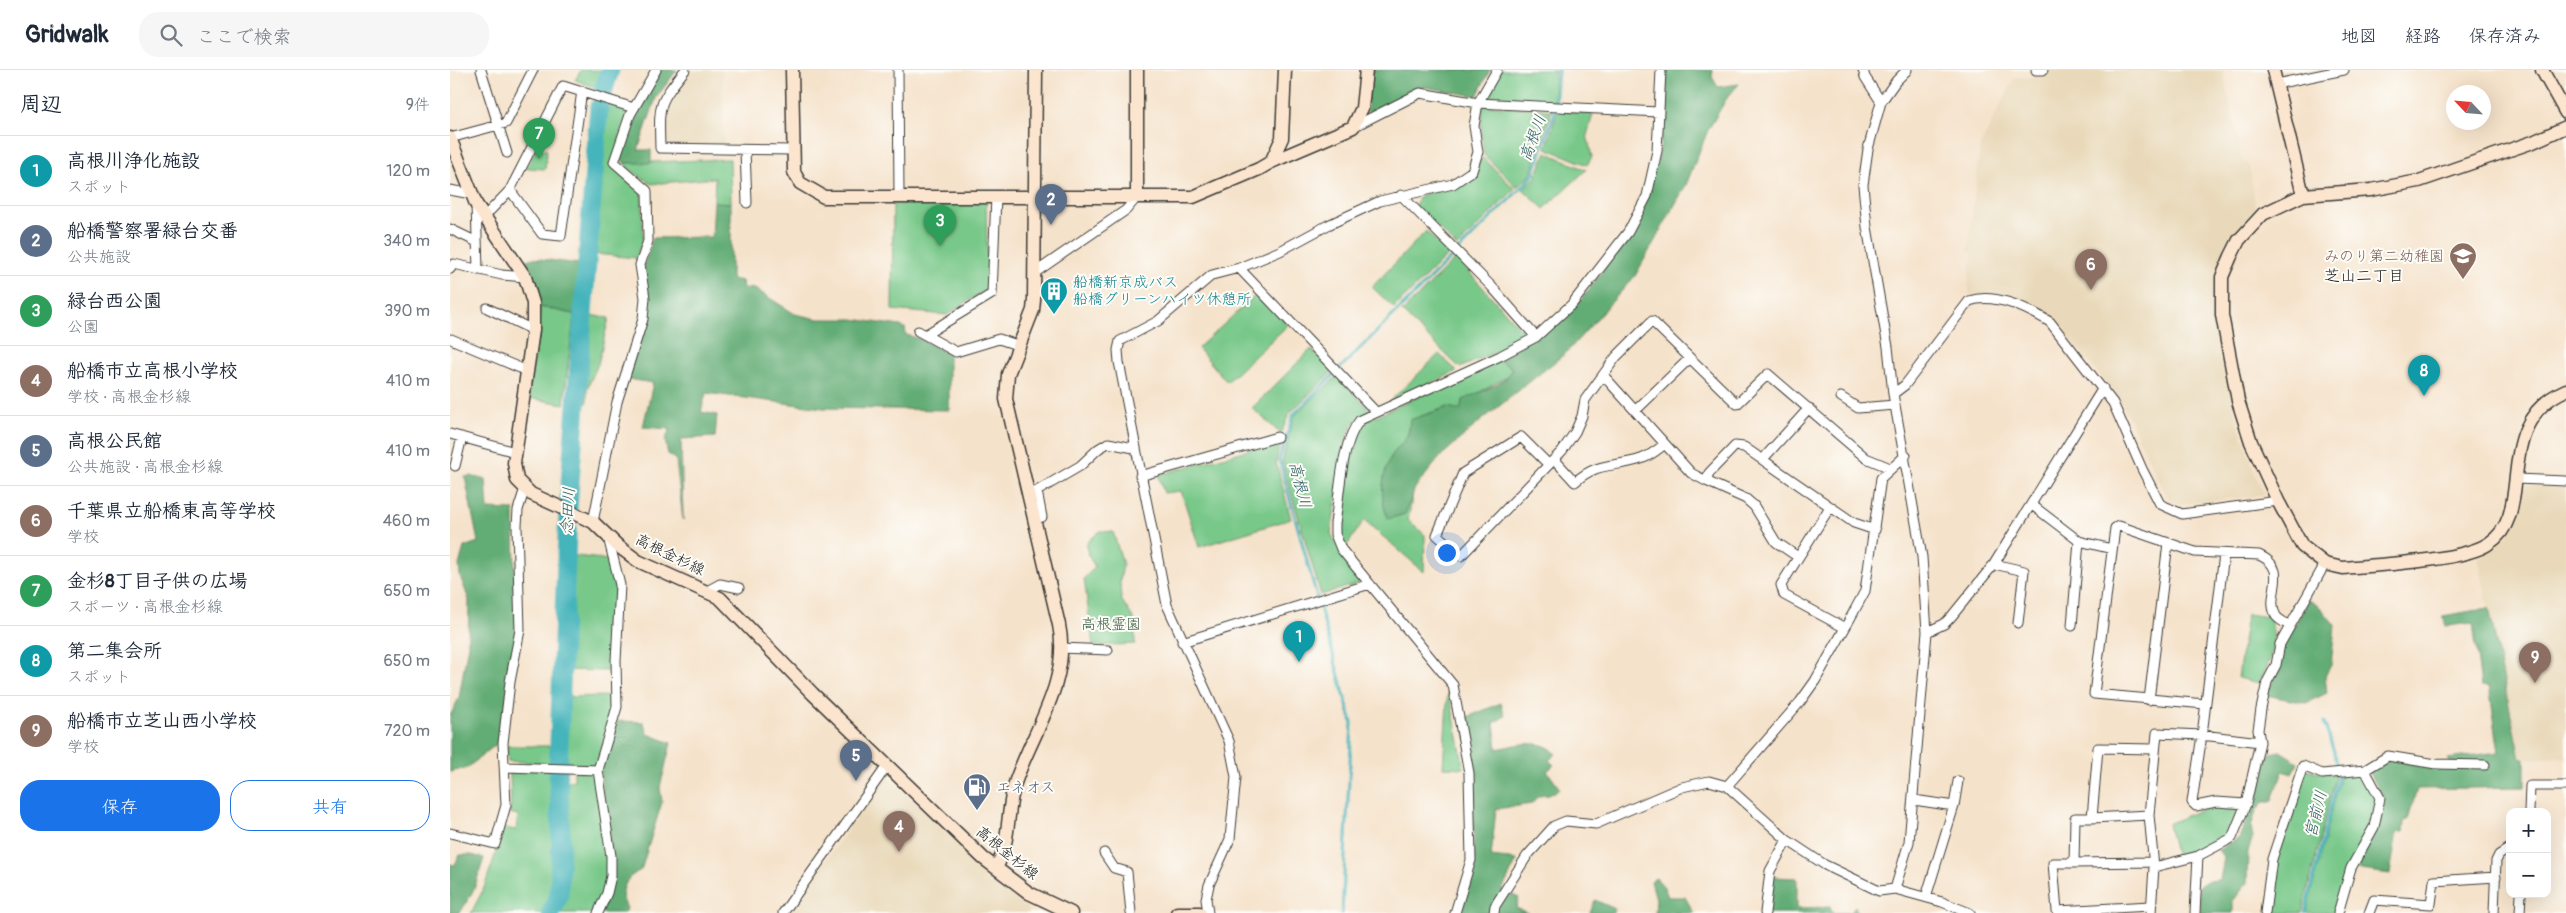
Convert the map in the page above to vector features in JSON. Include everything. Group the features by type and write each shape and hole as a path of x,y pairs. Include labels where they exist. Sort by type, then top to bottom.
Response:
{"street":[{"path":"450,833 495,844 506,806 506,767 503,743 520,630 518,510 528,491 517,480 515,452 533,330 533,302 525,277 473,199 450,138 506,123 533,70"},
{"path":"589,520 617,402 643,319 645,298 640,266 648,241 647,191 614,162 634,108 656,70"},
{"path":"685,70 662,99 659,107 660,148 792,150"},
{"path":"792,70 792,150 795,177 817,194 824,197 1192,197 1353,127 1420,93 1478,103 1659,112"},
{"path":"898,70 899,196"},
{"path":"996,868 1005,846 1009,806 1015,783 1056,685 1061,648 1059,625 1006,400 1008,374 1033,310 1036,272 1036,70"},
{"path":"1036,272 1126,210 1137,197 1137,70"},
{"path":"1271,162 1279,150 1282,138 1284,70"},
{"path":"1353,127 1362,108 1366,70"},
{"path":"1208,913 1206,899 1209,885 1230,839 1236,777 1229,741 1182,642 1167,605 1118,362 1120,341 1158,321 1212,275 1239,268 1280,251 1328,225 1380,201 1453,184 1472,171 1478,152 1474,126 1478,103 1497,70"},
{"path":"1455,913 1471,860 1469,773 1453,684 1341,549 1335,523 1348,442 1353,428 1360,420 1536,338 1572,304 1628,232 1647,196 1657,151 1661,70"},
{"path":"1863,70 1865,78 1881,102"},
{"path":"1895,889 1909,842 1927,632 1922,557 1906,456 1893,394 1888,347 1864,200 1868,149 1881,102 1896,81 1907,70"},
{"path":"2036,70 2043,70"},
{"path":"2273,70 2303,195"},
{"path":"2276,84 2344,70"},
{"path":"2542,70 2566,113"},
{"path":"482,72 507,153"},
{"path":"484,216 510,190 563,86 634,108"},
{"path":"510,190 542,234 561,236 582,91"},
{"path":"2566,127 2533,142 2418,181 2371,190 2303,195 2263,214 2248,228 2239,240 2226,266 2221,288 2222,315 2238,400 2252,442 2278,501 2302,546 2325,564 2343,568 2431,558 2484,547 2496,538 2510,518 2513,510 2518,451 2528,426 2546,404 2566,390"},
{"path":"745,150 747,203"},
{"path":"450,190 473,199"},
{"path":"996,196 992,294 922,333 956,352 999,338 1020,346"},
{"path":"1401,196 1536,338"},
{"path":"473,199 478,270"},
{"path":"450,230 477,242"},
{"path":"450,258 478,270 525,277"},
{"path":"450,269 454,264 465,265"},
{"path":"1239,268 1376,412"},
{"path":"1893,394 1905,385 1969,300 1985,296 2030,312 2050,322 2113,403 2142,469 2160,504 2182,514 2278,501"},
{"path":"487,308 533,330"},
{"path":"1665,444 1652,454 1640,459 1587,471 1575,482 1551,462 1520,437 1462,473 1437,535 1461,556 1551,462 1575,432 1582,416 1585,400 1616,357 1652,321 1738,404 1768,374 1866,458 1890,468"},
{"path":"452,339 527,371"},
{"path":"1635,411 1690,358"},
{"path":"1603,375 1691,473 1746,498 1754,506 1776,542 1798,557"},
{"path":"1927,632 1944,624 1994,564 2103,388"},
{"path":"1841,397 1858,408 1895,405"},
{"path":"1764,459 1808,408"},
{"path":"450,434 515,452"},
{"path":"455,466 462,437"},
{"path":"1140,476 1278,437"},
{"path":"1033,519 1042,517 1037,491 1080,466 1098,448 1108,443 1134,448"},
{"path":"1706,481 1709,473 1735,446 1744,447 1764,459 1830,508 1854,523 1875,530"},
{"path":"1727,786 1800,702 1815,681 1845,628 1864,591 1875,530 1881,478 1890,468 1906,456"},
{"path":"2515,478 2566,481"},
{"name":"高根金杉線","path":"528,491 589,520 638,561 707,590 728,604 813,694 996,868 1035,897 1071,913"},
{"path":"2032,505 2079,542 2112,549"},
{"path":"1830,508 1781,584 1784,595 1845,628"},
{"path":"2205,704 2094,694 2115,528 2119,526 2196,552 2259,555 2273,564 2276,572 2274,611 2277,618 2289,626"},
{"path":"598,913 607,893 611,876 611,856 598,770 617,707 616,661 620,585 608,536"},
{"path":"2072,626 2079,542"},
{"path":"2148,700 2168,543"},
{"path":"2224,554 2192,802 2196,806 2216,802 2246,804"},
{"path":"1994,564 2024,571 2018,623"},
{"path":"2260,742 2202,735 2157,733 2149,815 2153,865 2151,909 2057,911 2053,863 2153,865 2198,856 2232,838 2246,804 2260,742 2259,724 2267,682 2276,666 2280,644 2325,564"},
{"path":"707,590 720,584 739,588"},
{"path":"1182,642 1370,584"},
{"path":"1061,648 1108,650"},
{"path":"2092,818 2098,748 2154,749"},
{"path":"2265,913 2272,859 2302,766 2322,774 2365,770 2388,756 2436,764 2485,765"},
{"path":"783,913 887,766"},
{"path":"506,767 598,770"},
{"path":"2338,913 2352,868 2374,827 2380,798 2365,770"},
{"path":"1494,913 1496,906 1527,856 1554,826 1566,820 1596,824 1692,784 1709,781 1727,786 1787,840 1825,865 1879,890 1895,889 1926,897 1970,913"},
{"path":"1926,897 1954,806 1958,781"},
{"path":"2529,808 2530,786 2566,786"},
{"path":"1914,800 1954,806"},
{"path":"2074,863 2075,818 2149,815"},
{"path":"1765,913 1770,871 1787,840"},
{"path":"2494,913 2499,855 2506,851"},
{"path":"1104,852 1114,868 1127,872 1131,913"},
{"path":"2195,913 2198,856"},
{"path":"2369,913 2374,900 2431,908 2434,881 2496,877"},
{"path":"2520,913 2522,898"},
{"path":"1177,913 1200,913"}],"shaded area":[{"path":"691,70 722,70 724,145 671,145 665,140 664,109 670,97"},
{"path":"2049,70 2223,70 2242,160 2249,165 2256,209 2232,236 2219,264 2213,287 2214,314 2236,417 2254,472 2265,495 2181,504 2169,500 2120,400 2053,318 1993,293 1970,295 1968,284 1973,253 1968,252 1980,146 2015,77 2045,78"},
{"path":"2527,485 2566,487 2566,757 2520,759 2478,557 2489,552 2508,534 2520,512 2522,491"},
{"path":"887,775 992,877 1028,909 1029,913 789,913"}],"green space":[{"path":"581,70 606,70 600,89 575,80"},
{"path":"660,70 677,70 656,98 638,150 651,150 651,163 624,163 619,158 634,116"},
{"path":"1370,70 1490,70 1477,96 1424,87 1371,115 1367,111"},
{"path":"1501,70 1555,70 1554,102 1485,97"},
{"path":"1665,70 1713,70 1712,77 1718,87 1739,84 1727,98 1708,130 1686,185 1635,276 1567,352 1477,424 1441,456 1415,488 1405,514 1388,519 1385,512 1382,490 1384,475 1392,455 1408,434 1410,420 1448,407 1460,410 1463,400 1507,378 1512,368 1499,360 1578,304 1631,233 1660,152"},
{"path":"603,100 629,108 612,165 638,187 642,194 643,239 636,258 585,253"},
{"path":"1483,105 1552,110 1530,176 1517,187 1484,155 1481,128"},
{"path":"1558,110 1593,114 1587,135 1592,157 1587,165 1546,148"},
{"path":"537,148 547,150 545,169 526,168"},
{"path":"1546,152 1586,170 1544,209 1523,189 1535,178"},
{"path":"1482,157 1515,189 1457,247 1415,205 1420,196 1475,173"},
{"path":"730,159 731,203 714,202 715,178 651,184 624,163"},
{"path":"986,201 988,288 947,315 892,310 893,204"},
{"path":"714,202 731,203 731,279 742,281 743,288 755,289 795,314 818,319 853,319 900,326 905,328 906,335 918,338 949,354 949,410 823,408 706,393 701,412 717,415 715,437 681,439 683,520 676,460 668,454 665,440 670,429 643,427 653,383 628,379 646,319 644,265 653,238 712,237"},
{"path":"1426,231 1449,254 1394,308 1372,287"},
{"path":"533,258 579,264 574,314 540,307 538,292 526,260"},
{"path":"1456,258 1528,337 1460,368 1402,312"},
{"path":"1258,293 1288,325 1227,382 1198,348"},
{"path":"540,307 574,314 564,404 528,398 539,328"},
{"path":"581,314 609,318 598,364 587,389 587,403 576,414 575,429 581,436 566,435"},
{"path":"1311,349 1333,371 1289,414 1281,434 1252,408"},
{"path":"1439,354 1457,371 1388,403"},
{"path":"1499,360 1513,368 1507,377 1478,393 1460,411 1448,407 1410,420 1410,426 1404,442 1389,460 1405,514 1414,488 1408,520 1425,535 1424,572 1364,520 1346,547 1339,532 1340,522 1353,444 1356,431 1363,422"},
{"path":"1337,376 1370,410 1355,422 1346,440 1331,534 1364,582 1321,595 1282,462 1294,416"},
{"path":"1280,441 1276,462 1291,519 1199,547 1181,491 1164,493 1158,475"},
{"path":"471,476 486,480 488,509 514,510 516,648 499,742 467,768 450,772 450,716 459,698 468,644 469,600 460,576 459,565 464,547 478,542 465,477"},
{"name":"高根霊園","path":"1100,531 1113,532 1123,564 1120,582 1121,599 1135,621 1135,644 1093,646 1084,578 1095,567 1088,555 1086,543"},
{"path":"561,554 609,560 616,583 611,671 560,670"},
{"path":"2309,600 2321,608 2335,625 2331,665 2325,676 2327,693 2306,703 2266,695 2279,667 2282,648"},
{"path":"2489,608 2520,759 2525,759 2525,787 2417,789 2408,820 2404,821 2403,832 2397,832 2390,874 2354,869 2383,798 2368,769 2388,760 2450,766 2448,759 2499,752 2489,686 2481,686 2473,623 2446,626 2443,616"},
{"path":"2247,614 2269,617 2272,625 2272,651 2267,668 2259,683 2238,678"},
{"path":"1448,686 1464,768 1443,767"},
{"path":"613,696 614,708 596,766 562,765 559,697"},
{"path":"1501,703 1505,716 1494,723 1497,749 1528,744 1544,745 1556,754 1549,760 1554,765 1547,771 1560,789 1549,795 1538,796 1532,804 1496,809 1491,857 1517,860 1502,890 1519,898 1516,908 1528,913 1458,913 1474,859 1473,773 1463,719"},
{"path":"618,721 643,722 648,734 671,743 660,787 662,802 641,870 627,881 623,891 624,902 627,908 624,913 600,913 613,877 600,770"},
{"path":"507,746 553,746 553,764 508,761"},
{"path":"2280,751 2298,762 2293,774 2283,771 2271,802 2263,802 2256,811 2251,827 2253,837 2248,851 2247,883 2233,901 2233,913 2200,913 2199,886 2207,881 2220,880 2224,858 2218,850 2239,838 2260,786 2260,776 2270,753"},
{"path":"519,769 554,770 557,832 556,893 547,913 471,913 484,888 504,828 516,830 518,815 509,813 511,806 510,773"},
{"path":"2304,769 2336,775 2302,913 2268,913 2275,860"},
{"path":"574,771 595,772 608,848 608,879 605,892 594,913 553,913 563,892 564,834 559,780 574,781"},
{"path":"2363,773 2377,798 2370,826 2335,913 2306,913 2340,775"},
{"path":"2212,808 2235,809 2235,819 2232,828 2216,842 2176,858 2168,824 2195,812"},
{"path":"460,855 484,858 474,889 460,913 450,913 450,864 455,865"},
{"path":"1772,877 1797,878 1797,908 1830,907 1832,913 1768,913"},
{"path":"1656,878 1664,887 1668,897 1685,897 1694,913 1655,913 1656,899 1651,881"},
{"path":"1595,900 1615,909 1614,913 1590,913"},
{"path":"1855,906 1858,913 1851,913"}],"waterway":[{"name":"念田川","path":"602,95 610,70"},
{"name":"高根川","path":"1342,913 1352,723 1279,460 1293,415 1532,177 1555,112 1558,70"},
{"name":"念田川","path":"551,913 559,896 561,834 558,769 568,509 599,107"},
{"name":"宮前川","path":"2305,913 2338,777 2334,752 2324,722"}],"place":[{"name":"金杉8丁目子供の広場","path":"539,159"},
{"name":"船橋警察署緑台交番","path":"1051,225"},
{"name":"緑台西公園","path":"940,246"},
{"name":"みのり第二幼稚園","path":"2463,280"},
{"name":"千葉県立船橋東高等学校","path":"2091,290"},
{"name":"船橋新京成バス 船橋グリーンハイツ休憩所","path":"1054,315"},
{"name":"第二集会所","path":"2424,396"},
{"name":"高根川浄化施設","path":"1299,662"},
{"name":"船橋市立芝山西小学校","path":"2535,683"},
{"name":"高根公民館","path":"856,781"},
{"name":"エネオス","path":"977,811"},
{"name":"船橋市立高根小学校","path":"899,852"}],"district":[{"name":"芝山二丁目","path":"2364,276"}]}
